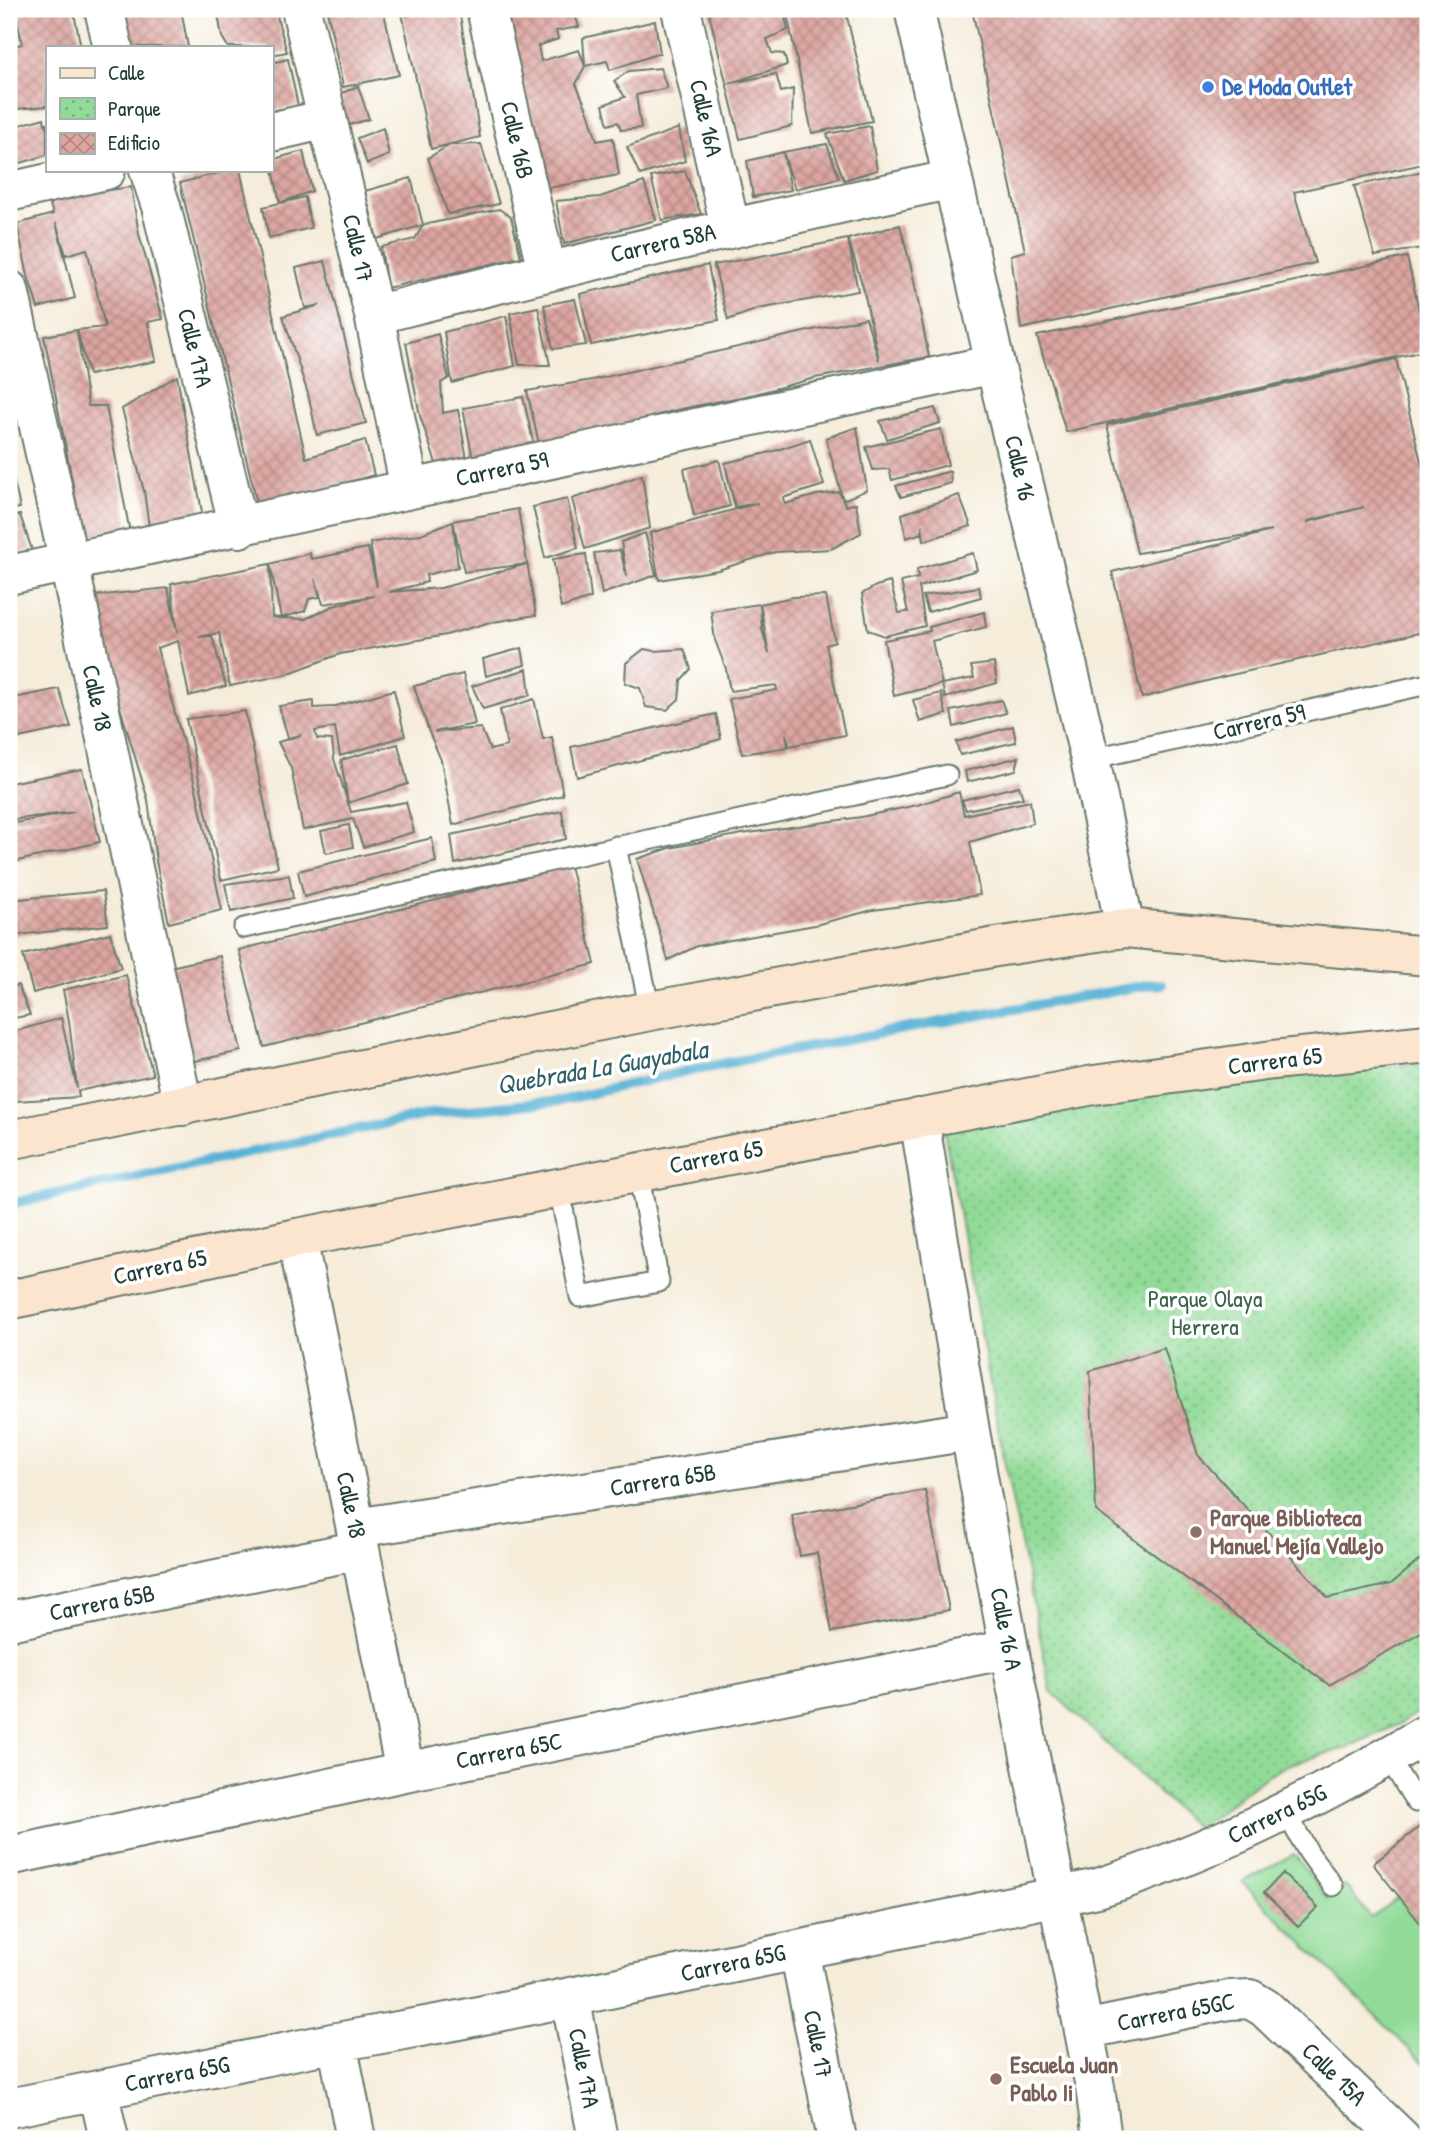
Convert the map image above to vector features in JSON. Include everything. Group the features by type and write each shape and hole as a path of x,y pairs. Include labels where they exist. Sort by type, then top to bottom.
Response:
{"main road":[{"path":"9,1139 650,1011 996,947 1125,928 1428,956"},
{"name":"Carrera 65","path":"9,1300 297,1238 1094,1085 1273,1059 1428,1044"}],"street":[{"path":"104,9 113,46"},
{"name":"Calle 17","path":"301,9 374,315 410,489"},
{"name":"Calle 16B","path":"486,9 547,271"},
{"name":"Calle 16A","path":"681,9 730,227"},
{"name":"Calle 16","path":"914,9 995,364 1090,760 1125,928"},
{"path":"273,132 327,119"},
{"path":"9,192 97,172"},
{"name":"Calle 17A","path":"150,172 161,206 239,528"},
{"name":"Carrera 58A","path":"374,315 730,227 953,179"},
{"name":"Calle 18","path":"9,290 183,1106"},
{"name":"Carrera 59","path":"9,575 239,528 995,364"},
{"name":"Calle 16 A","path":"919,1118 970,1432 1009,1649 1095,2087 1102,2139"},
{"name":"Calle 18","path":"297,1238 405,1772"},
{"name":"Carrera 65B","path":"9,1621 358,1539 970,1432"},
{"name":"Carrera 65C","path":"9,1856 1009,1649"},
{"name":"Carrera 65G","path":"9,2108 459,2020 1098,1888 1198,1853 1361,1773 1428,1732"},
{"name":"Calle 17","path":"799,1950 837,2139"},
{"name":"Calle 17A","path":"569,1997 598,2139"},
{"name":"Carrera 65GC","path":"1084,2029 1229,2000 1250,1999 1265,2008"},
{"name":"Calle 15A","path":"1265,2008 1402,2139"},
{"path":"337,2042 356,2139"},
{"path":"98,2090 109,2139"}],"lane":[{"name":"Carrera 59","path":"1090,760 1428,684"},
{"path":"244,928 947,775"},
{"path":"616,846 650,1011"},
{"path":"559,1187 580,1297 593,1295 659,1282 638,1172"},
{"path":"1388,1757 1416,1802"},
{"path":"1285,1811 1309,1853 1333,1886"}],"green space":[{"name":"Parque Olaya Herrera","path":"1428,1063 1428,1705 1399,1724 1346,1748 1287,1765 1255,1784 1197,1829 1051,1691 1006,1470 943,1125 1273,1074"},
{"path":"1294,1854 1327,1899 1345,1885 1371,1918 1399,1896 1428,1933 1428,2068 1242,1882"}],"building":[{"path":"15,9 73,9 81,46 46,46 46,106 17,109 9,64 9,47 22,44"},
{"path":"122,9 181,9 188,46 131,46"},
{"path":"217,9 277,9 287,52 273,55 273,46 227,46 222,37"},
{"path":"327,9 383,9 399,75 343,87"},
{"path":"401,9 426,9 406,16 440,9 459,9 480,137 431,149"},
{"path":"506,9 552,9 553,13 573,9 579,27 556,31 558,39 538,46 541,61 579,50 585,66 576,84 597,141 613,138 619,175 548,188"},
{"path":"708,9 783,9 788,30 767,39 772,53 784,54 787,65 727,84 776,74 781,92 793,89 792,126 740,139"},
{"path":"786,9 845,9 872,121 812,133"},
{"name":"De Moda Outlet","path":"1428,9 1428,163 1294,192 1315,263 1021,329 1011,255 1025,251 972,10"},
{"path":"655,21 660,53 610,70 607,61 585,66 583,38"},
{"path":"288,59 298,106 273,111 273,63"},
{"path":"660,68 667,88 636,95 641,128 621,130 618,122 608,125 603,105 625,97 614,81 629,71"},
{"path":"358,86 369,119 346,126 340,94"},
{"path":"44,118 46,155 11,166 9,128"},
{"path":"870,126 877,170 844,180 827,134"},
{"path":"383,128 389,155 367,164 357,138"},
{"path":"679,128 685,161 640,175 627,147"},
{"path":"481,144 499,204 448,214 428,158 450,145"},
{"path":"827,144 839,178 795,189 783,152"},
{"path":"303,151 312,191 280,203 273,159"},
{"path":"783,152 791,190 753,197 747,161"},
{"path":"1428,170 1428,247 1375,256 1354,186"},
{"path":"685,171 701,214 662,220 651,177"},
{"path":"221,172 240,172 306,458 365,440 374,475 313,492 257,503 180,183"},
{"path":"411,178 423,225 377,239 365,191"},
{"path":"644,182 656,220 564,244 556,201 600,197"},
{"path":"131,187 139,234 163,319 148,322 156,361 89,375 77,330 105,327 87,249 66,255 56,223 75,298 38,308 17,224 53,214 48,198"},
{"path":"305,197 311,228 269,238 263,207"},
{"path":"499,209 511,217 521,257 387,288 381,247 415,239 423,225"},
{"path":"900,225 929,357 815,378 539,444 527,391 592,380 866,318 879,360 863,287 848,239"},
{"path":"848,239 858,291 758,309 728,320 714,265"},
{"path":"1407,257 1428,350 1066,432 1037,336"},
{"path":"325,261 366,423 317,435 308,394 283,316 320,305 305,308 296,268"},
{"path":"708,265 719,320 591,345 580,294"},
{"path":"575,299 586,345 553,349 544,305"},
{"path":"538,307 550,365 519,365 510,313"},
{"path":"506,316 515,366 452,383 444,332"},
{"path":"77,330 88,406 106,406 131,538 85,547 44,336"},
{"path":"438,334 449,378 441,383 443,413 458,410 467,459 437,466 420,416 406,343"},
{"path":"1396,359 1428,490 1428,631 1222,677 1142,698 1112,572 1271,531 1137,553 1107,425"},
{"path":"177,376 204,523 150,534 144,491 122,409"},
{"path":"523,397 534,446 473,459 463,408"},
{"path":"935,408 940,423 887,439 880,421"},
{"path":"857,427 867,490 843,500 826,438"},
{"path":"941,429 948,465 892,480 889,469 873,470 866,447"},
{"path":"9,430 15,460 9,461"},
{"path":"810,439 824,485 783,498 785,504 839,492 846,506 856,503 861,533 831,549 775,552 718,570 659,580 650,533 758,503 735,507 725,463"},
{"path":"719,460 730,506 694,516 684,469"},
{"path":"950,471 951,483 901,497 896,486"},
{"path":"9,472 12,472 20,508 9,510"},
{"path":"642,475 650,528 585,549 572,499"},
{"path":"959,495 971,526 924,541 922,525 922,533 906,538 902,514"},
{"path":"567,499 578,548 545,558 533,507"},
{"path":"518,509 536,615 340,654 284,675 230,686 219,633 198,637 212,636 226,686 189,696 178,641 157,648 196,789 222,910 169,923 156,861 148,800 114,687 94,596 168,588 177,632 171,584 310,553 311,559 368,548 377,587 370,543 421,534 453,521","holes":["453,521 464,572 527,564 441,588 389,592 427,582 426,575 458,567","270,564 281,618 272,617","315,579 323,604 374,596 333,606 305,619 281,618 305,611 309,599 320,597"]},
{"path":"20,515 32,550 9,556 9,517"},
{"path":"645,533 656,575 602,594 594,553 620,550 627,577 621,542"},
{"path":"973,553 977,570 919,587 925,626 885,636 868,630 862,594 890,582 899,613 908,612 901,582 918,578 917,569"},
{"path":"586,554 591,598 561,608 553,559"},
{"path":"979,587 981,597 928,612 923,596"},
{"path":"826,596 835,642 826,645 845,735 789,746 786,734 788,747 742,754 729,699 777,690 776,685 730,691 726,669 715,640 711,611 793,597","holes":["760,604 769,654 762,629"]},
{"path":"984,612 986,627 932,641 942,684 894,696 884,640 930,631 929,627"},
{"path":"522,648 525,665 486,676 483,659"},
{"path":"644,649 684,649 691,669 681,680 679,699 667,710 646,707 640,688 625,683 626,663"},
{"path":"994,663 997,683 945,698 942,684 974,678 971,666"},
{"path":"527,669 530,695 483,709 472,686"},
{"path":"463,674 475,724 434,732 481,728 490,750 507,746 500,710 534,699 543,739 552,737 563,795 453,825 441,760 414,686"},
{"path":"59,689 71,727 9,740 9,699"},
{"path":"394,690 405,736 340,756 335,727 315,731 317,739 332,740 334,759 351,812 406,802 414,832 363,847 353,819 303,830 291,768 278,742 301,735 288,738 279,706 314,701 314,708 332,707"},
{"path":"941,693 946,714 920,722 913,700"},
{"path":"1001,700 1006,713 954,727 951,711"},
{"path":"245,711 278,867 221,880 186,719"},
{"path":"716,714 721,739 577,777 571,747"},
{"path":"1013,726 1016,742 960,755 956,742"},
{"path":"398,744 408,784 348,803 341,760"},
{"path":"1019,757 1016,770 967,782 965,771"},
{"path":"82,769 100,842 9,863 9,824 74,812 9,820 9,783"},
{"path":"1019,786 1023,798 966,810 962,800"},
{"path":"959,792 964,815 1030,801 1033,823 970,842 980,895 873,910 815,925 697,946 668,960 637,859 670,848 742,834 861,817 917,805"},
{"path":"562,811 566,839 455,864 451,835"},
{"path":"349,825 353,847 326,853 321,831"},
{"path":"432,838 436,862 304,897 298,871"},
{"path":"570,866 595,964 264,1047 239,950"},
{"path":"289,875 293,898 231,912 225,884"},
{"path":"103,891 108,925 9,936 9,900"},
{"path":"110,933 121,968 33,993 23,955"},
{"path":"220,956 241,1051 190,1062 170,967"},
{"path":"9,958 14,979 9,980"},
{"path":"126,975 153,1075 78,1091 79,1097 16,1101 9,1070 9,1033 61,1018 77,1088 63,990"},
{"path":"18,985 30,1015 9,1019 9,989"},
{"name":"Parque Biblioteca Manuel Mejía Vallejo","path":"1164,1348 1198,1455 1328,1598 1391,1584 1428,1553 1428,1628 1329,1685 1096,1511 1090,1371"},
{"path":"925,1490 949,1610 832,1632 817,1553 800,1556 792,1515"},
{"path":"1428,1820 1428,1933 1373,1864"},
{"path":"1283,1873 1318,1907 1298,1926 1264,1893"}],"waterway":[{"name":"Quebrada La Guayabala","path":"9,1204 430,1114 559,1101 691,1070 892,1031 1153,984 1162,985"}],"place":[{"name":"De Moda Outlet","path":"1208,87"},
{"name":"Parque Biblioteca Manuel Mejía Vallejo","path":"1196,1532"},
{"name":"Escuela Juan Pablo Ii","path":"996,2079"}]}
